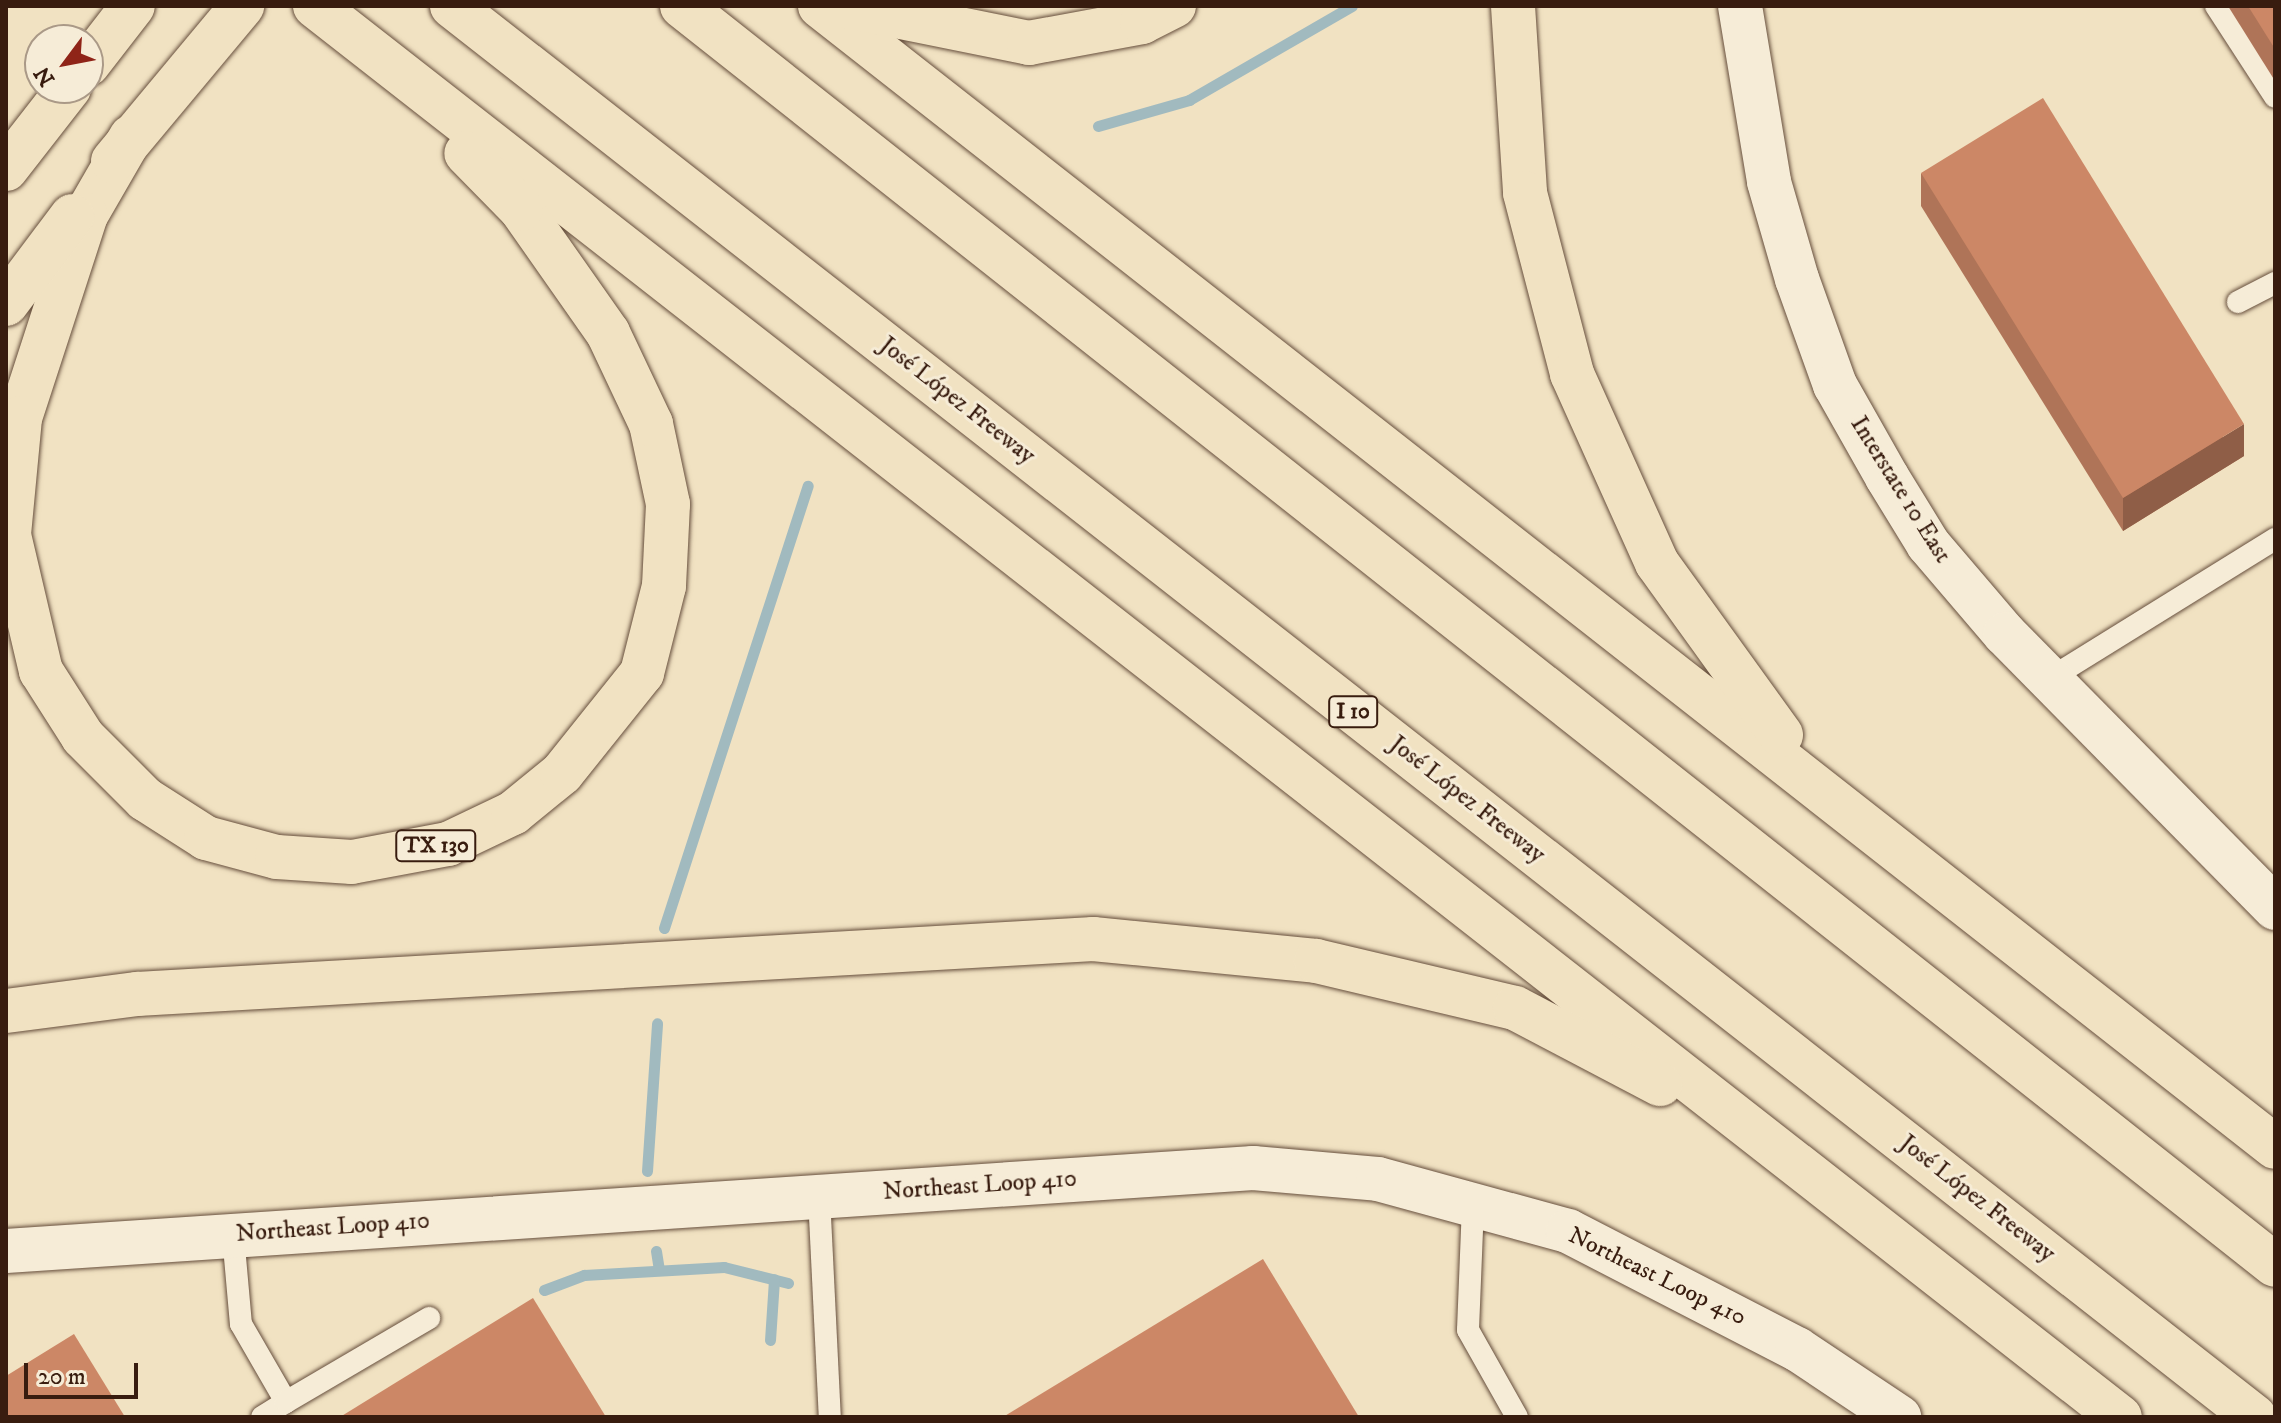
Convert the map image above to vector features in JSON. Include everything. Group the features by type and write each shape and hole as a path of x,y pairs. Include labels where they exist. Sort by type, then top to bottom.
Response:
{"highway":[{"name":"TX 130","path":"242,6 131,137 86,215 20,418 9,535 41,671 83,737 145,799 206,838 277,857 352,862 448,844 513,813 580,754 642,673 664,586 668,504 651,424 608,333 521,209 329,17"},
{"name":"José López Freeway","path":"452,6 2255,1417"},
{"path":"682,6 2275,1265"},
{"path":"820,6 2275,1147"},
{"path":"846,6 1029,43 1142,22 1174,6"},
{"path":"1513,6 1525,193 1572,374 1657,563 1729,672 1833,799"},
{"path":"104,43 131,8"},
{"path":"329,17 2120,1417"},
{"path":"6,169 57,104"},
{"path":"6,304 131,137"},
{"path":"6,1011 137,994 1093,939 1316,961 1515,1008 1754,1133"}],"main road":[{"name":"Interstate 10 East","path":"1740,6 1769,182 1835,385 1928,544 2049,679 2275,908"},
{"name":"Northeast Loop 410","path":"6,1251 1253,1168 1378,1179 1568,1231 1665,1277 1797,1349 1899,1417"}],"lane":[{"path":"2216,6 2275,97"},
{"path":"2238,302 2275,283"},
{"path":"2049,679 2275,539"},
{"path":"819,1196 830,1417"},
{"path":"1473,1205 1468,1330 1517,1417"},
{"path":"233,1235 241,1324 286,1402"},
{"path":"262,1417 429,1318"}],"building":[{"path":"2248,6 2275,6 2275,49"},
{"path":"2043,98 2244,424 2123,498 1921,173"},
{"path":"1263,1259 1359,1417 1003,1417"},
{"path":"533,1298 606,1417 340,1417"},
{"path":"74,1334 125,1417 6,1417 6,1376"}],"waterway":[{"path":"1098,126 1189,100 1352,6"},
{"path":"664,928 808,486"},
{"path":"647,1171 657,1023"},
{"path":"656,1251 659,1269"},
{"path":"544,1290 584,1275 724,1267 788,1283"},
{"path":"770,1340 774,1279"}]}
